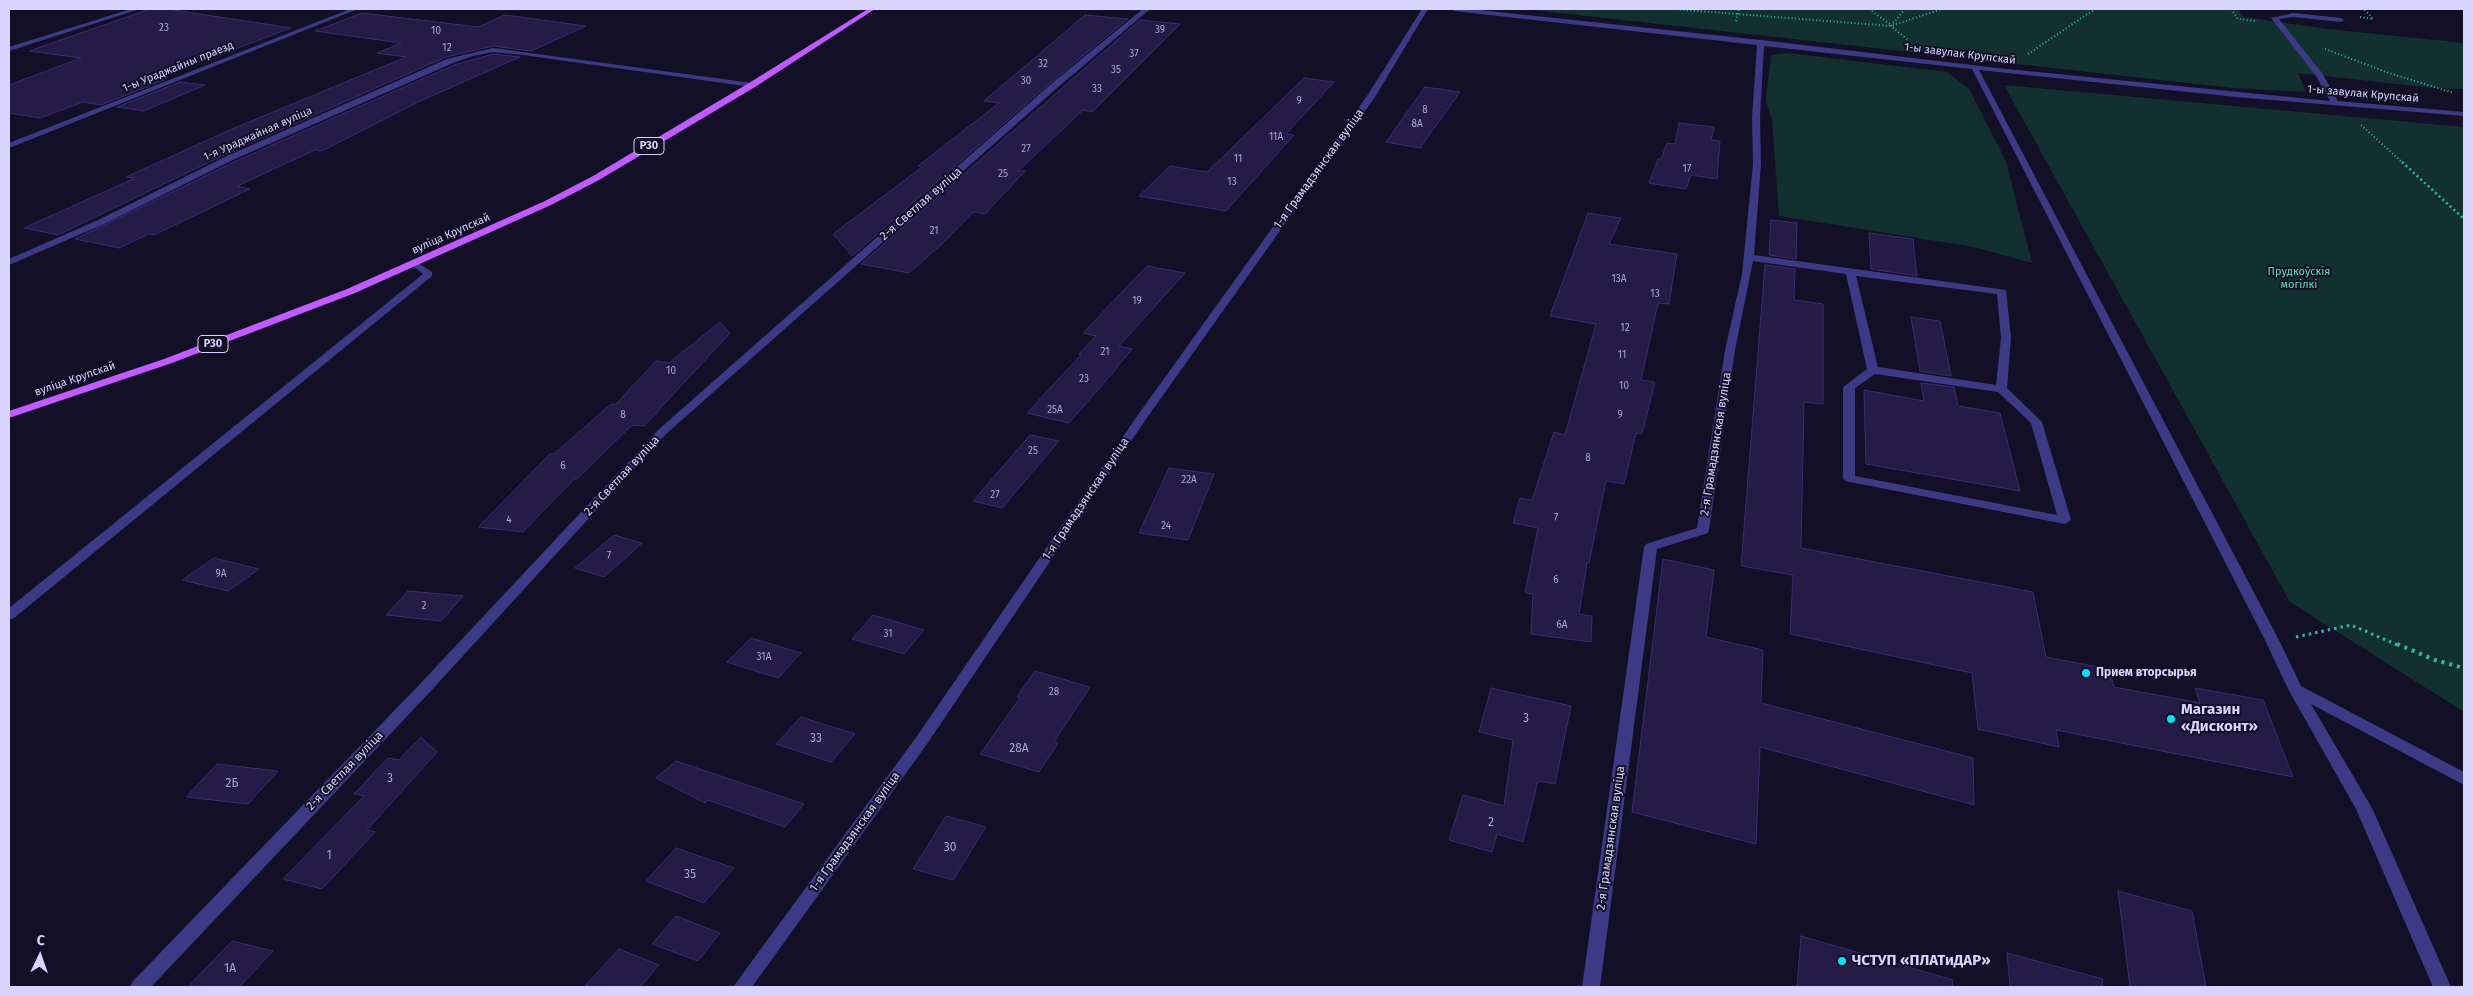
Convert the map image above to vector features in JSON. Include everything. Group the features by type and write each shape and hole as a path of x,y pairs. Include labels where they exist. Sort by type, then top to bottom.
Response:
{"main road":[{"name":"вуліца Крупскай","path":"9,415 168,361 352,291 556,199 752,85 872,9"}],"street":[{"path":"9,49 137,9"},
{"name":"1-ы Ураджайны праезд","path":"9,146 355,9"},
{"name":"2-я Светлая вуліца","path":"139,987 424,688 662,432 1054,86 1147,9"},
{"name":"1-я Грамадзянская вуліца","path":"742,987 922,740 1139,421 1371,97 1425,9"},
{"name":"1-ы завулак Крупскай","path":"1454,9 1997,70 2464,114"},
{"path":"2335,102 2319,75 2274,18 2293,15 2341,20"},
{"name":"2-я Грамадзянская вуліца","path":"1591,987 1651,548 1703,530 1730,350 1747,274 1757,164 1756,117 1761,42"},
{"name":"1-я Ураджайная вуліца","path":"9,262 102,222 232,157 450,61 493,50 752,85"},
{"path":"1974,67 2273,642 2295,689 2364,808 2442,987"},
{"path":"1748,257 2002,292 2006,338 2000,389"},
{"path":"9,615 429,274 415,264"},
{"path":"1850,272 1873,370"},
{"path":"1873,370 2000,389 2036,422 2065,520 1849,478 1849,387 1873,370"},
{"path":"2295,689 2464,779"}],"path":[{"path":"1673,9 1891,26 1942,9"},
{"path":"1869,9 1937,63"},
{"path":"1891,26 1905,9"},
{"path":"1997,70 2034,51 2095,9"},
{"path":"2288,34 2388,74 2455,93"},
{"path":"2335,102 2464,219"},
{"path":"2273,642 2351,626 2435,660 2464,668"}],"green space":[{"path":"1524,9 2238,9 2244,17 2328,29 2464,43 2464,89 2432,88 2298,73 2306,92 2233,88"},
{"path":"1788,53 1947,72 1969,89 2006,161 2032,263 1974,247 1779,216 1772,120 1766,101 1771,55"},
{"name":"Прудкоўскія могілкі","path":"2004,85 2464,127 2464,712 2290,602"}],"building":[{"path":"150,9 167,9 291,28 155,79 164,80 101,105 83,102 40,118 9,113 9,85 81,58 29,51"},
{"path":"362,13 478,27 505,15 586,26 531,51 493,46 446,57 228,153 58,235 24,228 135,178 126,177 232,129 406,57 377,53 401,43 315,31"},
{"path":"1085,15 1128,19 1050,83 852,256 833,234 922,167 918,166 999,103 984,101"},
{"path":"1140,20 1180,24 1092,112 1083,110 1018,171 1025,171 985,214 973,212 943,243 909,273 861,264"},
{"path":"493,54 520,57 418,102 322,151 315,150 237,186 250,189 154,235 149,234 119,248 75,239 236,161 454,65"},
{"path":"1304,78 1334,82 1286,134 1294,135 1226,211 1139,196 1170,166 1207,172"},
{"path":"180,82 205,85 144,111 117,107"},
{"path":"1425,87 1460,92 1420,148 1386,142"},
{"path":"1679,123 1714,127 1711,140 1720,141 1717,179 1691,175 1686,189 1649,183 1658,159 1661,159 1667,143 1675,144"},
{"path":"1588,213 1621,218 1609,244 1677,254 1669,304 1658,303 1641,380 1655,382 1642,434 1636,433 1624,484 1606,481 1589,563 1587,563 1579,614 1592,616 1591,642 1531,634 1533,594 1525,593 1538,528 1513,523 1520,498 1532,500 1554,432 1565,435 1596,324 1550,316"},
{"path":"1771,220 1797,223 1796,259 1769,255"},
{"path":"1869,233 1913,239 1917,276 1871,269"},
{"path":"1765,265 1795,269 1794,300 1823,304 1823,404 1804,402 1801,548 2033,592 2046,657 2109,669 2114,687 2200,703 2195,688 2263,700 2293,777 2056,730 2059,747 1978,729 1972,673 1790,634 1793,575 1741,566"},
{"path":"1147,266 1185,273 1119,346 1132,349 1110,376 1069,423 1027,413 1081,355 1079,354 1096,336 1083,333"},
{"path":"1911,317 1940,321 1951,376 1920,371"},
{"path":"720,322 730,333 644,426 632,425 577,479 574,479 523,532 478,527 550,454 554,454 611,404 615,405 656,361 669,363"},
{"path":"1921,383 1954,387 1958,406 2000,413 2020,491 1866,464 1864,390 1924,401"},
{"path":"1030,435 1059,441 1002,508 973,501"},
{"path":"1169,468 1214,474 1188,540 1139,533"},
{"path":"614,535 642,543 604,577 575,568"},
{"path":"214,558 259,569 228,591 182,580"},
{"path":"1663,559 1714,570 1706,637 1763,650 1761,703 1973,758 1974,805 1760,747 1756,844 1632,812"},
{"path":"408,591 463,596 441,621 386,615"},
{"path":"873,615 924,630 904,654 852,639"},
{"path":"751,638 801,653 778,678 727,662"},
{"path":"1035,671 1090,687 1054,742 1058,743 1039,772 980,754 1020,698 1017,697"},
{"path":"1491,688 1571,706 1555,784 1538,781 1523,842 1497,834 1492,852 1449,840 1463,795 1504,806 1513,740 1479,732"},
{"path":"801,717 855,734 831,762 776,744"},
{"path":"421,737 437,752 367,830 375,832 322,889 283,879 364,796 354,794 388,758 399,760"},
{"path":"676,761 804,804 785,827 708,800 705,803 656,778"},
{"path":"217,764 278,771 248,804 186,797"},
{"path":"946,816 986,827 953,880 913,869"},
{"path":"676,848 734,868 704,903 646,881"},
{"path":"2118,891 2192,911 2206,987 2130,987"},
{"path":"676,916 720,933 698,961 652,944"},
{"name":"ЧСТУП «ПЛАТиДАР»","path":"1801,936 1953,980 1952,987 1797,987"},
{"path":"232,941 273,951 239,987 188,987"},
{"path":"619,949 659,965 640,987 584,987"},
{"path":"2007,953 2103,979 2102,987 2010,987"}],"place":[{"name":"Прием вторсырья","path":"2086,673"},
{"name":"Магазин «Дисконт»","path":"2171,719"},
{"name":"ЧСТУП «ПЛАТиДАР»","path":"1842,961"}]}
